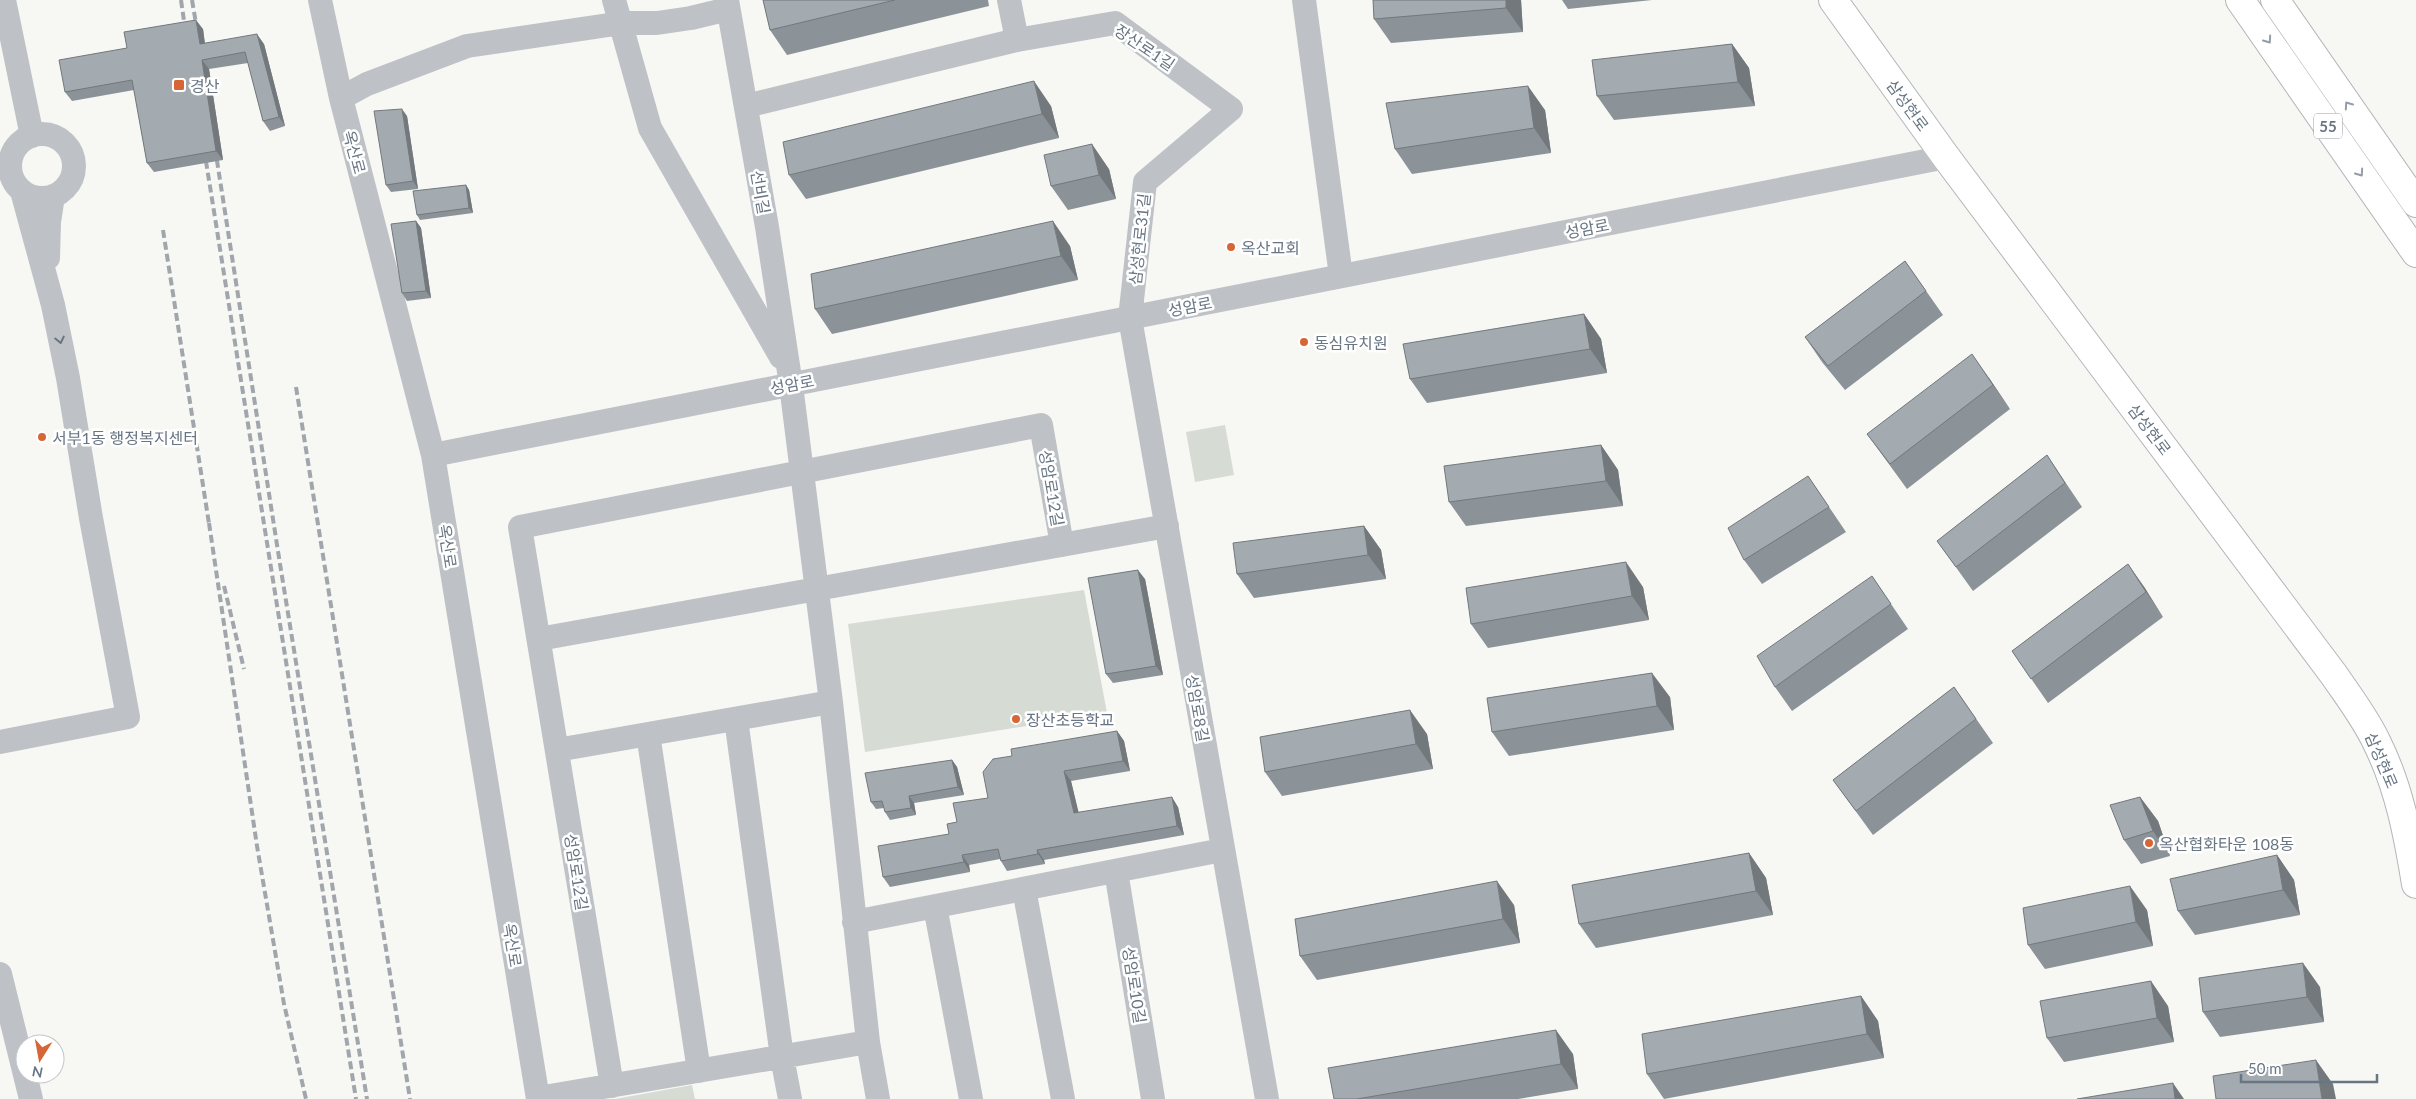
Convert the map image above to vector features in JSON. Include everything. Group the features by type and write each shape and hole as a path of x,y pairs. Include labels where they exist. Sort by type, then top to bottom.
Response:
{"main road":[{"name":"삼성현로","path":"1833,0 1946,157 2358,709 2377,742 2390,772 2407,831 2416,884"},
{"name":"55","path":"2240,0 2416,253"},
{"name":"55","path":"2275,0 2416,203"}],"street":[{"path":"4,0 32,136"},
{"name":"옥산로","path":"320,0 341,98 434,455 538,1099"},
{"path":"614,0 650,128 789,377 831,702 868,1042 878,1099"},
{"path":"1009,0 1017,40"},
{"path":"1304,0 1341,276"},
{"path":"341,98 367,84 467,46 622,23 665,22 728,4"},
{"name":"선비길","path":"728,4 789,377"},
{"name":"장산로1길","path":"746,106 1017,40 1115,23 1231,109"},
{"name":"삼성현로31길","path":"1130,318 1145,182 1231,109"},
{"path":"0,742 128,717 91,518 68,378 53,305 22,191 5,170 15,149 22,141 42,134 62,141 74,158 75,169 72,180 66,188 53,196 37,198 22,191"},
{"name":"성암로","path":"434,455 789,377 1130,318 1946,157"},
{"path":"53,196 47,249 53,305"},
{"name":"성암로8길","path":"1130,318 1267,1099"},
{"name":"성암로12길","path":"539,639 1062,545 1041,425 520,527 612,1086"},
{"path":"1062,545 1167,526"},
{"path":"557,750 831,702"},
{"path":"736,719 782,1056 790,1099"},
{"path":"648,734 700,1071"},
{"path":"854,922 1222,850"},
{"name":"성암로10길","path":"1116,871 1154,1099"},
{"path":"1024,889 1063,1099"},
{"path":"934,906 972,1099"},
{"path":"0,974 31,1099"},
{"path":"538,1099 868,1042"}],"shaded area":[{"path":"1225,425 1234,475 1195,482 1186,432"},
{"path":"1084,590 1107,713 865,752 848,624"},
{"path":"692,1085 695,1099 615,1099"}],"building":[{"path":"763,0 895,0 770,30"},
{"path":"1373,0 1506,0 1506,8 1374,19"},
{"path":"196,20 200,44 257,34 279,117 263,121 245,52 202,60 216,151 147,163 132,80 65,92 59,60 127,48 124,32"},
{"path":"1732,44 1738,82 1597,96 1592,60"},
{"path":"1034,81 1042,114 789,175 783,142"},
{"path":"1528,86 1534,128 1395,149 1386,103"},
{"path":"402,109 413,181 386,185 374,111"},
{"path":"1092,144 1099,175 1051,186 1044,155"},
{"path":"466,185 469,208 417,215 413,191"},
{"path":"416,221 426,291 402,293 391,224"},
{"path":"1053,221 1061,256 815,309 811,274"},
{"path":"1905,261 1926,291 1828,366 1805,337"},
{"path":"1584,314 1590,349 1410,379 1403,344"},
{"path":"1972,354 1993,385 1890,464 1867,434"},
{"path":"1601,445 1606,481 1449,502 1444,466"},
{"path":"2047,455 2065,483 1956,567 1937,541"},
{"path":"1808,476 1829,507 1744,560 1728,528"},
{"path":"1364,526 1368,555 1237,574 1233,543"},
{"path":"1626,562 1632,596 1471,624 1466,588"},
{"path":"2128,564 2146,592 2031,679 2012,651"},
{"path":"1138,570 1156,666 1106,674 1088,578"},
{"path":"1872,576 1891,604 1775,687 1757,656"},
{"path":"1652,673 1657,706 1492,732 1487,698"},
{"path":"1954,687 1976,719 1856,811 1833,780"},
{"path":"1410,710 1416,744 1265,772 1260,737"},
{"path":"1117,731 1123,761 1064,771 1074,813 1172,797 1177,826 1037,850 1038,854 1001,861 998,849 962,855 964,862 883,877 878,846 949,834 947,824 957,822 953,803 988,798 983,772 993,759 1012,756 1011,749"},
{"path":"952,760 958,787 909,796 911,808 885,812 882,801 871,802 865,773"},
{"path":"2140,797 2153,831 2124,840 2110,805"},
{"path":"1749,853 1756,891 1579,924 1572,885"},
{"path":"2277,855 2283,890 2178,911 2170,879"},
{"path":"1497,881 1503,919 1300,956 1295,919"},
{"path":"2130,886 2136,922 2028,945 2023,908"},
{"path":"2303,963 2307,997 2203,1012 2199,978"},
{"path":"2151,981 2157,1018 2047,1038 2040,1001"},
{"path":"1861,996 1867,1034 1647,1074 1642,1034"},
{"path":"1556,1030 1561,1064 1357,1099 1334,1099 1328,1068"},
{"path":"2316,1060 2322,1099 2216,1099 2213,1076"},
{"path":"2173,1083 2175,1099 2077,1099"}],"railway":[{"path":"181,0 186,35"},
{"path":"192,0 198,35"},
{"path":"215,148 367,1099"},
{"path":"204,149 356,1099"},
{"path":"163,230 210,530"},
{"path":"296,387 410,1099"},
{"path":"209,523 257,846 284,1004 306,1099"},
{"path":"224,586 244,669"}],"place":[{"name":"경산","path":"179,85"},
{"name":"옥산교회","path":"1231,247"},
{"name":"동심유치원","path":"1304,342"},
{"name":"서부1동 행정복지센터","path":"42,437"},
{"name":"장산초등학교","path":"1016,719"},
{"name":"옥산협화타운 108동","path":"2149,843"}]}
